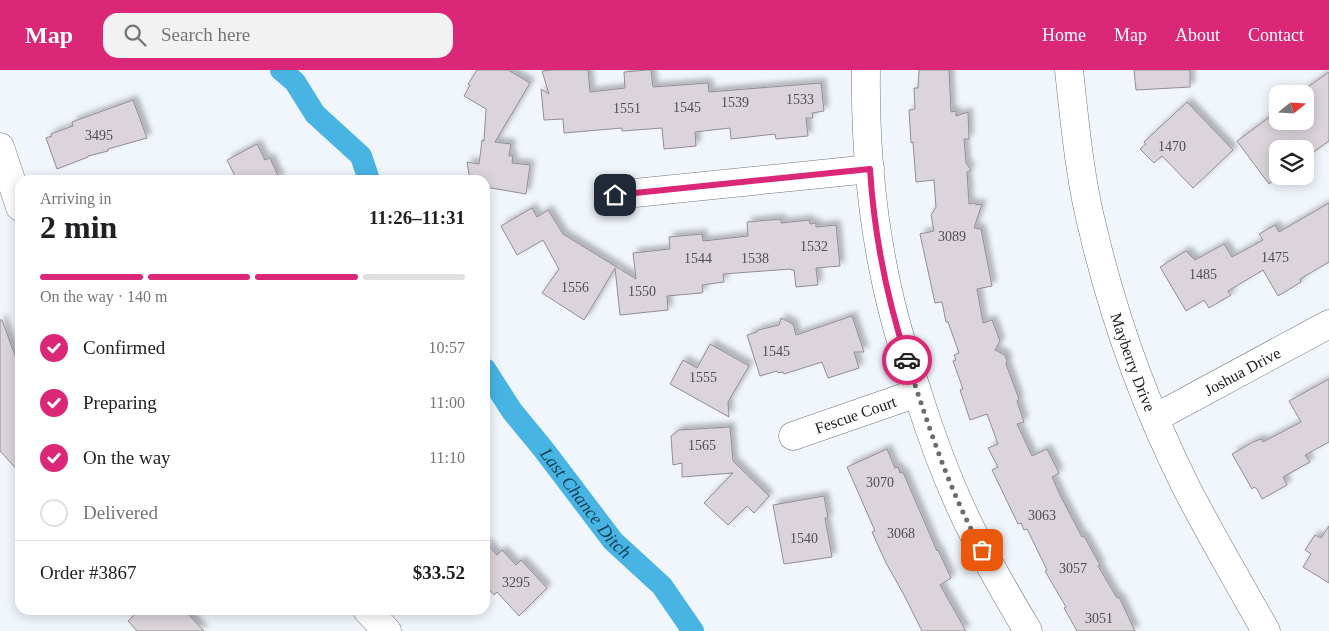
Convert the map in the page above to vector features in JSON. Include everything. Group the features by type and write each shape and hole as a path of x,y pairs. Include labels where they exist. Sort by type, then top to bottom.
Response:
{"street":[{"path":"866,70 870,169 877,233 885,279 903,349 936,448 973,534 1028,631"},
{"name":"Mayberry Drive","path":"1069,70 1081,170 1093,233 1128,350 1155,418 1187,488 1266,631"},
{"path":"0,147 15,193"},
{"path":"615,195 870,169"},
{"name":"Joshua Drive","path":"1155,418 1329,324"},
{"name":"Fescue Court","path":"793,436 917,393"},
{"path":"373,615 387,631"}],"building":[{"path":"477,70 508,70 530,83 495,142 511,144 509,156 513,156 512,163 530,165 526,194 490,188 490,175 469,175 467,162 479,164 482,140 484,141 486,109 464,96 470,85 468,84"},
{"path":"588,70 590,92 625,88 624,72 647,70 651,70 653,87 708,83 709,92 821,83 824,111 812,113 813,118 806,118 808,136 776,139 775,134 731,139 730,128 695,132 696,146 664,149 662,128 622,131 622,128 564,133 563,119 544,120 541,89 549,94 542,71"},
{"path":"919,70 949,70 951,112 956,111 956,116 968,112 969,139 964,139 966,163 971,170 967,172 969,204 982,204 974,228 981,229 992,286 977,289 983,323 992,320 1000,341 995,350 1005,355 1006,364 1019,399 1017,401 1024,422 1017,424 1032,456 1047,449 1059,473 1052,477 1060,495 1082,537 1084,536 1100,565 1098,566 1117,598 1119,597 1135,631 1077,631 1064,608 1066,607 1045,571 1047,570 1027,529 1024,530 1021,523 1018,524 992,470 998,467 988,448 998,444 987,414 970,420 960,390 963,389 953,361 956,360 954,355 959,353 948,322 946,322 942,302 935,303 920,234 934,231 931,215 936,207 934,180 916,182 913,142 911,143 909,110 915,109 914,88 918,88"},
{"path":"1134,70 1190,70 1190,87 1136,90"},
{"path":"1329,72 1329,141 1314,152 1314,140 1269,140 1269,184 1237,141 1269,117 1269,130 1314,130 1314,85 1311,85"},
{"path":"133,100 147,138 108,149 108,151 88,156 57,169 46,138 52,136 51,134 73,126 72,122"},
{"path":"1187,102 1233,150 1193,188 1162,156 1154,163 1140,149 1146,144 1144,142"},
{"path":"257,144 265,160 270,158 278,175 234,175 227,160"},
{"path":"1329,203 1329,262 1300,279 1301,282 1278,296 1263,270 1228,291 1231,295 1209,308 1204,300 1186,311 1160,267 1186,251 1195,260 1224,244 1232,257 1263,240 1259,234 1275,225 1279,232"},
{"path":"532,208 537,217 548,210 563,234 636,279 633,253 670,249 669,237 702,234 703,241 748,236 747,222 781,219 781,223 809,220 810,224 816,223 816,227 836,225 840,266 816,268 818,285 796,287 794,270 791,269 723,274 724,282 702,285 703,292 701,293 667,296 668,310 620,315 615,268 584,320 542,293 559,269 543,240 517,255 501,226"},
{"path":"852,316 864,352 854,352 859,368 828,378 822,362 784,374 777,371 760,376 747,335 779,325 781,318 793,324 796,335"},
{"path":"0,320 2,320 15,355 15,468 0,451"},
{"path":"710,344 749,366 728,402 729,417 670,384 683,360 697,368"},
{"path":"1329,379 1329,442 1305,455 1310,462 1283,477 1287,485 1262,499 1257,489 1254,487 1252,489 1232,454 1253,442 1261,439 1263,442 1301,422 1289,401"},
{"path":"730,427 733,461 769,496 754,513 747,506 728,525 704,503 733,473 682,477 682,463 673,465 671,436 679,430"},
{"path":"887,449 895,468 898,467 900,473 903,472 937,551 951,578 940,585 966,631 922,631 872,532 875,531 847,467"},
{"path":"824,496 828,518 825,518 832,557 784,564 773,505"},
{"path":"1329,526 1329,583 1303,567 1311,554 1305,550 1315,535 1321,538"},
{"path":"490,547 497,555 502,550 516,565 521,560 547,588 519,616 497,592 494,595 490,591"},
{"path":"135,615 189,615 204,631 137,631 128,621"}],"waterway":[{"name":"Last Chance Ditch","path":"281,70 295,82 315,114 361,156 367,175"},
{"name":"Last Chance Ditch","path":"490,377 512,411 613,541 662,586 693,631"}],"way so far":[{"path":"907,360 936,448 973,534 982,550"}],"route":[{"path":"615,195 870,169 877,233 885,279 907,360"}]}
